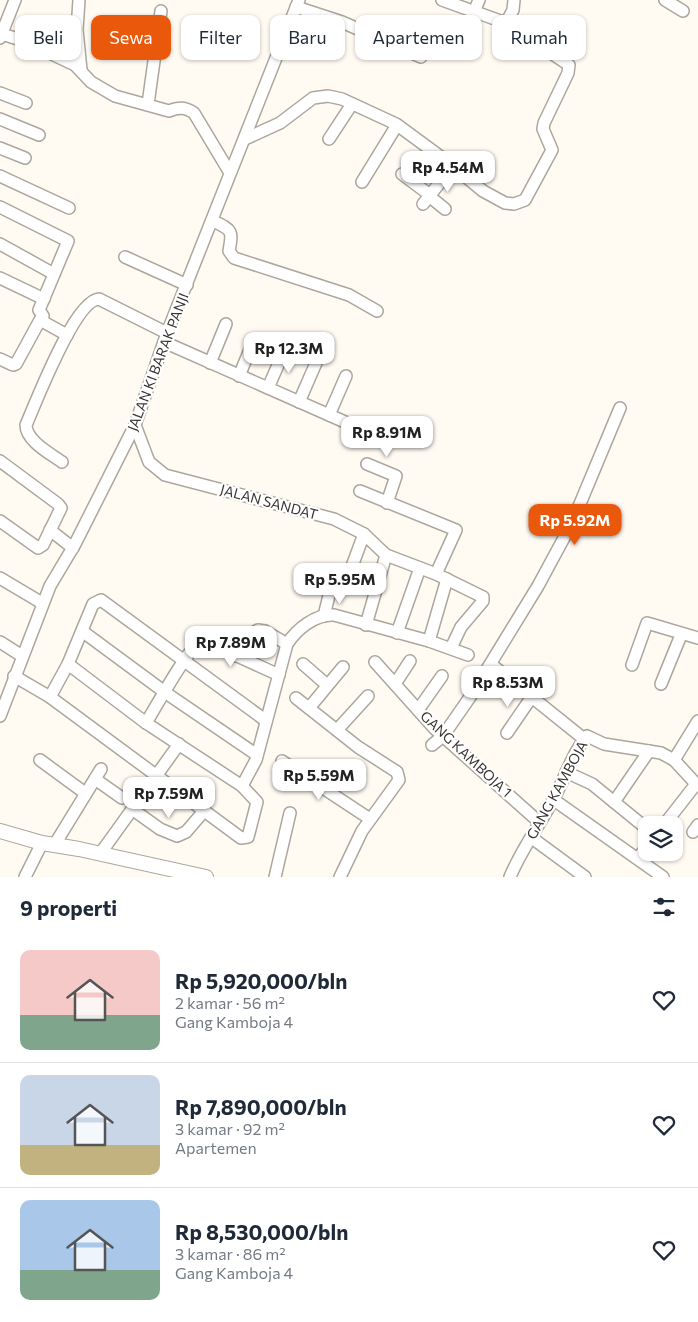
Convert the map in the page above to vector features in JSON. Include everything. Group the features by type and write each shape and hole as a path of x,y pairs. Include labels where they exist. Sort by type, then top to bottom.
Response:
{"main road":[{"path":"0,831 49,844 206,877"}],"street":[{"path":"14,0 4,16 1,36 53,54 80,70 101,89 115,96 169,111 185,108 194,113 230,173"},
{"path":"79,0 77,30 80,70"},
{"path":"442,0 492,18"},
{"path":"474,12 479,0"},
{"path":"510,15 514,0"},
{"path":"665,0 683,11"},
{"path":"298,3 355,28"},
{"name":"JALAN KI BARAK PANJI","path":"0,716 42,603 73,548 135,426 166,338 298,3"},
{"path":"148,104 161,11"},
{"path":"245,139 280,123 303,104 320,96 352,104 397,125 453,166 483,191 505,203 514,204 525,200 552,150 543,129 544,123 568,73 569,65 562,60"},
{"path":"0,93 26,103"},
{"path":"328,138 352,104"},
{"path":"0,119 39,135"},
{"path":"362,182 397,125"},
{"path":"0,148 25,158"},
{"path":"428,198 453,166"},
{"path":"402,174 428,198 445,209"},
{"path":"0,176 68,208"},
{"path":"0,207 68,241 39,310 43,316 42,321"},
{"path":"213,221 231,231 230,251 234,258 349,295 377,311"},
{"path":"0,244 54,274"},
{"path":"125,257 187,285"},
{"path":"0,278 44,298"},
{"path":"62,462 33,440 28,434 26,426 67,335 88,302 99,299 210,363 345,422"},
{"path":"0,359 13,365 16,364 38,321 42,321 67,335"},
{"path":"210,363 226,324"},
{"path":"239,376 254,340"},
{"path":"268,388 285,349"},
{"path":"299,402 319,356"},
{"path":"329,414 346,376"},
{"path":"432,745 443,736 492,665 572,523 620,408"},
{"name":"JALAN SANDAT","path":"135,426 148,462 165,475 334,519 364,534 386,555 441,577 484,599 461,627 451,648"},
{"path":"0,461 60,505 60,512 43,545 36,548 0,521"},
{"path":"368,464 396,476 387,503"},
{"path":"360,491 456,530 441,577 428,641"},
{"path":"50,530 73,548"},
{"path":"348,577 364,534"},
{"path":"366,625 386,555"},
{"path":"397,633 420,568"},
{"path":"0,578 42,603"},
{"path":"324,616 331,588"},
{"path":"50,697 68,664 94,604 101,600 265,720"},
{"path":"242,786 256,755 287,644 295,632 324,616 334,615 428,641 468,655"},
{"path":"632,665 647,624 681,635 698,638"},
{"path":"236,656 247,636 258,630 265,631 287,644"},
{"path":"82,631 166,693 256,755"},
{"path":"661,684 681,635"},
{"path":"146,723 184,661 196,644 202,640 279,675"},
{"path":"0,642 22,656"},
{"path":"395,684 410,661"},
{"name":"GANG KAMBOJA 1","path":"375,662 443,736 539,822"},
{"path":"14,676 50,697 241,838 246,838 257,802 242,786 146,723 68,664"},
{"path":"303,664 327,685"},
{"path":"492,665 584,740"},
{"path":"309,708 343,667"},
{"path":"418,710 442,676"},
{"path":"337,730 368,696"},
{"path":"296,698 337,730 397,772 400,780 370,819 340,877"},
{"path":"507,733 531,698"},
{"path":"674,760 698,721"},
{"name":"GANG KAMBOJA","path":"510,877 517,860 554,800 566,772 588,735 604,744 661,753 674,760 697,785"},
{"path":"100,854 179,744"},
{"path":"614,802 649,751"},
{"path":"40,760 85,793"},
{"path":"282,761 370,819"},
{"path":"566,772 592,784 638,822"},
{"path":"25,877 98,774 122,798"},
{"path":"671,816 697,785"},
{"path":"554,800 638,858"},
{"path":"132,810 160,829 177,836 186,832 204,811"},
{"path":"275,877 290,813"},
{"path":"532,838 585,877"},
{"path":"642,861 663,877"}]}
